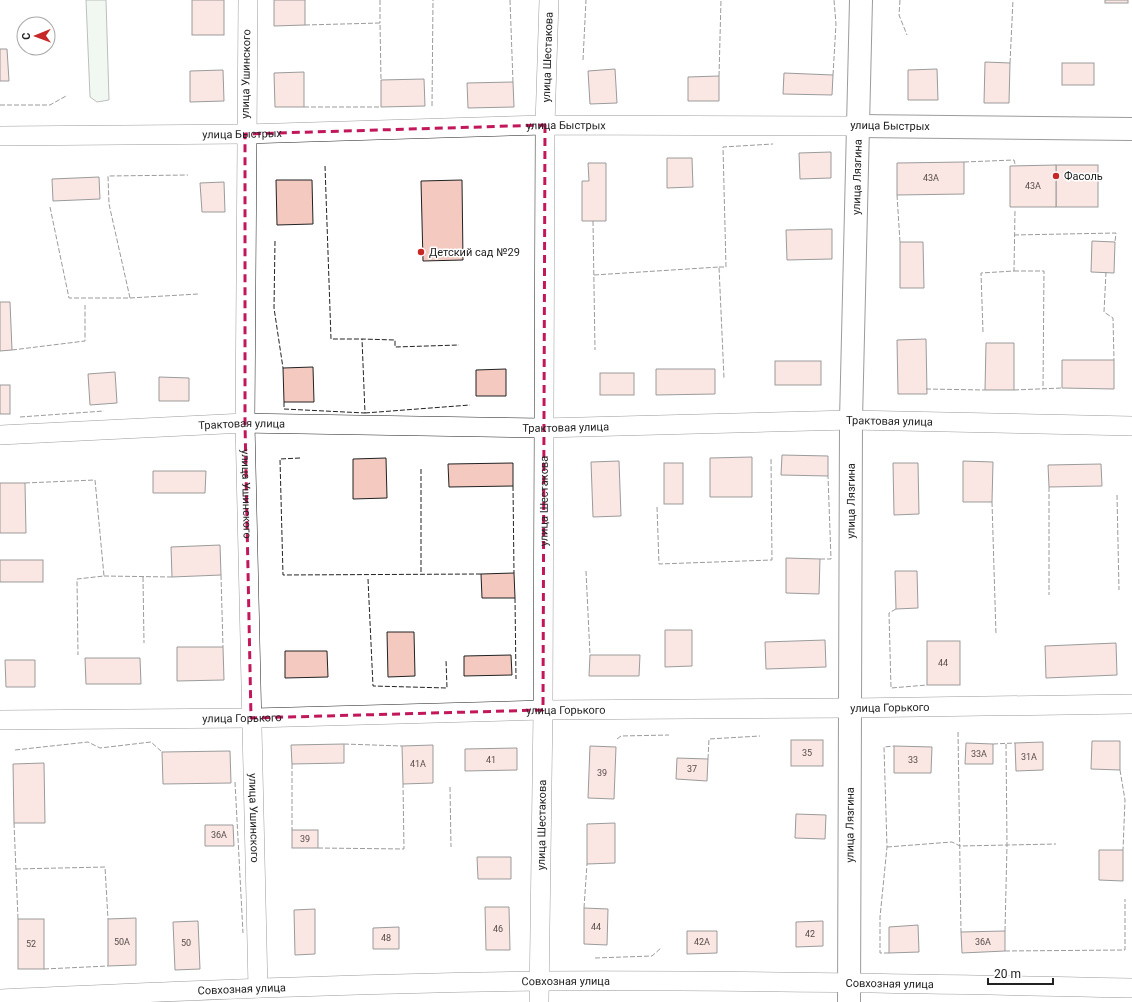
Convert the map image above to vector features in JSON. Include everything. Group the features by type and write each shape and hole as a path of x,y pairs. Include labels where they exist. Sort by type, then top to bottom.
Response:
{"main road":[{"name":"улица Лязгина","path":"849,992 851,420 861,0"},
{"name":"улица Быстрых","path":"858,126 1132,129"}],"street":[{"name":"улица Ушинского","path":"248,0 245,423 258,988"},
{"name":"улица Шестакова","path":"539,1002 543,710 543,428 546,125 549,0"},
{"name":"улица Быстрых","path":"0,136 246,134 546,125 858,126"},
{"name":"Трактовая улица","path":"0,435 245,423 543,428 851,420 1132,426"},
{"name":"улица Горького","path":"0,720 251,718 543,710 1132,704"},
{"name":"Совхозная улица","path":"0,999 258,988 539,981 849,992 1132,988"}],"highlighted area":[{"path":"545,125 543,710 251,718 245,423 245,134"}],"green space":[{"path":"86,0 106,0 109,100 97,102 90,97"}],"building":[{"path":"192,0 224,0 224,35 192,35"},
{"path":"274,0 305,0 305,25 274,26"},
{"path":"1105,0 1128,0 1128,3 1105,3"},
{"path":"0,49 7,49 9,81 0,81"},
{"path":"985,62 1010,63 1009,103 984,103"},
{"path":"1062,63 1094,63 1094,85 1062,85"},
{"path":"615,69 617,103 590,104 588,71"},
{"path":"937,69 938,100 908,100 908,70"},
{"path":"223,70 224,101 190,102 190,71"},
{"path":"304,72 304,107 275,107 274,73"},
{"path":"784,73 833,75 832,95 783,94"},
{"path":"719,76 719,101 688,101 688,77"},
{"path":"424,79 425,106 381,107 381,80"},
{"path":"513,82 514,107 468,108 467,83"},
{"path":"831,152 831,178 800,179 799,153"},
{"path":"667,158 692,158 693,187 667,188"},
{"path":"964,162 964,194 897,195 897,163"},
{"path":"588,163 606,163 606,221 582,221 582,181 589,181"},
{"path":"1056,165 1098,165 1098,207 1056,207"},
{"path":"1056,165 1056,207 1010,207 1010,166"},
{"path":"99,177 100,199 53,201 52,179"},
{"path":"276,180 312,180 313,224 277,225"},
{"path":"462,180 463,260 423,261 421,181"},
{"path":"224,182 225,212 202,212 200,183"},
{"path":"832,229 832,259 787,260 786,230"},
{"path":"1092,241 1115,242 1114,273 1091,272"},
{"path":"900,242 923,242 924,288 900,288"},
{"path":"0,302 10,302 12,350 0,351"},
{"path":"926,339 927,394 898,394 897,340"},
{"path":"986,343 1014,343 1014,390 985,390"},
{"path":"1062,360 1114,360 1114,389 1062,388"},
{"path":"775,361 821,361 821,385 775,385"},
{"path":"313,367 314,402 284,402 283,368"},
{"path":"506,369 506,396 476,396 476,370"},
{"path":"656,369 715,369 715,394 656,395"},
{"path":"115,372 117,403 90,405 88,374"},
{"path":"600,373 634,373 634,395 600,395"},
{"path":"159,377 189,378 189,401 159,401"},
{"path":"0,385 10,385 10,414 0,414"},
{"path":"782,455 828,456 828,476 781,475"},
{"path":"752,457 752,497 710,497 710,458"},
{"path":"386,458 387,498 353,499 353,459"},
{"path":"619,461 621,516 593,517 591,462"},
{"path":"963,461 993,462 992,502 963,502"},
{"path":"513,463 513,486 449,487 448,464"},
{"path":"664,463 683,463 683,504 664,504"},
{"path":"893,463 918,463 919,514 894,515"},
{"path":"1101,464 1102,486 1049,487 1048,465"},
{"path":"153,471 206,471 205,493 153,493"},
{"path":"0,483 25,483 26,533 0,533"},
{"path":"220,545 221,575 172,577 171,547"},
{"path":"786,558 820,559 819,594 786,593"},
{"path":"0,560 43,560 43,582 0,582"},
{"path":"895,571 917,571 918,608 896,609"},
{"path":"514,573 515,598 482,598 481,574"},
{"path":"665,630 692,630 692,666 665,667"},
{"path":"387,632 414,632 415,676 388,677"},
{"path":"825,640 826,667 766,669 765,642"},
{"path":"927,641 960,641 960,685 927,685"},
{"path":"1116,643 1117,675 1046,678 1045,646"},
{"path":"177,647 223,647 224,680 177,681"},
{"path":"285,651 327,651 328,677 285,678"},
{"path":"511,655 512,675 464,676 464,656"},
{"path":"590,655 640,655 639,676 589,676"},
{"path":"85,658 140,658 141,684 86,684"},
{"path":"5,660 35,660 35,687 6,687"},
{"path":"791,740 823,740 823,766 791,766"},
{"path":"1092,741 1120,741 1120,770 1091,769"},
{"path":"1043,742 1043,770 1016,771 1015,743"},
{"path":"966,743 993,744 993,764 965,764"},
{"path":"344,744 344,763 292,764 291,745"},
{"path":"433,745 433,783 403,784 402,746"},
{"path":"590,746 616,747 614,799 588,798"},
{"path":"894,746 932,747 931,773 894,773"},
{"path":"517,748 517,770 465,771 465,749"},
{"path":"230,751 231,783 163,784 162,752"},
{"path":"677,758 708,759 707,781 676,779"},
{"path":"44,763 45,823 14,823 13,764"},
{"path":"796,814 826,815 825,839 795,838"},
{"path":"615,823 615,863 587,864 587,824"},
{"path":"205,825 233,825 234,846 205,846"},
{"path":"292,830 318,830 318,848 292,848"},
{"path":"1099,850 1123,850 1123,881 1099,880"},
{"path":"477,857 511,857 511,879 478,879"},
{"path":"485,907 509,907 510,950 486,950"},
{"path":"584,908 608,909 607,945 584,944"},
{"path":"315,909 315,954 295,955 294,910"},
{"path":"136,918 136,965 108,966 108,919"},
{"path":"18,919 44,919 44,969 18,969"},
{"path":"198,921 200,969 175,970 173,922"},
{"path":"823,921 823,946 796,947 796,922"},
{"path":"918,925 919,952 889,953 889,927"},
{"path":"399,927 399,949 373,949 373,928"},
{"path":"687,931 717,931 717,953 687,954"},
{"path":"1005,931 1005,951 962,953 961,932"}],"fence":[{"path":"380,0 380,23"},
{"path":"432,106 433,0"},
{"path":"510,0 513,82"},
{"path":"583,60 586,0"},
{"path":"719,76 721,0"},
{"path":"833,75 836,24 834,0"},
{"path":"900,0 899,15 907,35"},
{"path":"1010,63 1013,0"},
{"path":"305,25 380,23 381,80"},
{"path":"0,105 50,105 66,96"},
{"path":"304,107 381,107"},
{"path":"719,267 726,267 723,147 773,144"},
{"path":"964,162 1014,160 1015,164"},
{"path":"325,166 331,339 362,339"},
{"path":"50,207 69,298 130,298 109,204 108,176 188,175"},
{"path":"897,195 900,242"},
{"path":"983,332 981,273 1014,271 1015,210"},
{"path":"593,221 595,350"},
{"path":"1014,235 1116,233 1115,242"},
{"path":"275,241 274,308 283,368"},
{"path":"594,275 719,267 724,378"},
{"path":"1014,271 1044,271 1043,389"},
{"path":"1106,272 1104,312 1113,318 1114,360"},
{"path":"130,298 198,294"},
{"path":"12,350 85,341 85,305"},
{"path":"284,402 284,409 365,413 362,339 395,340 395,347 459,345"},
{"path":"1014,390 1062,388"},
{"path":"926,389 985,390"},
{"path":"365,413 470,405"},
{"path":"20,417 104,411"},
{"path":"300,458 280,459 283,575 481,574"},
{"path":"657,507 659,564 772,560 771,459"},
{"path":"421,469 421,573"},
{"path":"820,559 831,559 828,476"},
{"path":"25,483 95,480 104,576 77,579 78,655"},
{"path":"513,486 514,573"},
{"path":"1049,487 1049,595"},
{"path":"1117,495 1119,590"},
{"path":"992,502 996,635"},
{"path":"586,571 590,655"},
{"path":"221,575 223,647"},
{"path":"104,576 172,577"},
{"path":"143,577 144,643"},
{"path":"368,579 373,686 447,688 446,660"},
{"path":"515,598 516,679"},
{"path":"896,609 889,613 891,688 927,685"},
{"path":"958,732 961,932"},
{"path":"617,739 621,736 669,735"},
{"path":"708,759 709,739 760,736"},
{"path":"15,750 88,742 100,748 151,742 162,752"},
{"path":"1005,931 1007,845 1006,743"},
{"path":"993,744 1015,743"},
{"path":"344,744 402,746"},
{"path":"889,953 880,953 880,917 887,847 884,747 894,746"},
{"path":"292,764 292,830"},
{"path":"1120,770 1125,800 1123,850"},
{"path":"235,782 243,933"},
{"path":"318,848 404,849 403,784"},
{"path":"450,787 451,847"},
{"path":"14,823 18,919"},
{"path":"887,847 952,842 960,846 1056,844"},
{"path":"584,908 587,864"},
{"path":"16,869 105,867 108,919"},
{"path":"1005,951 1125,950 1125,899"},
{"path":"595,958 652,956 661,948"},
{"path":"44,969 108,966"}],"place":[{"name":"Фасоль","path":"1056,176"},
{"name":"Детский сад №29","path":"421,252"}]}
